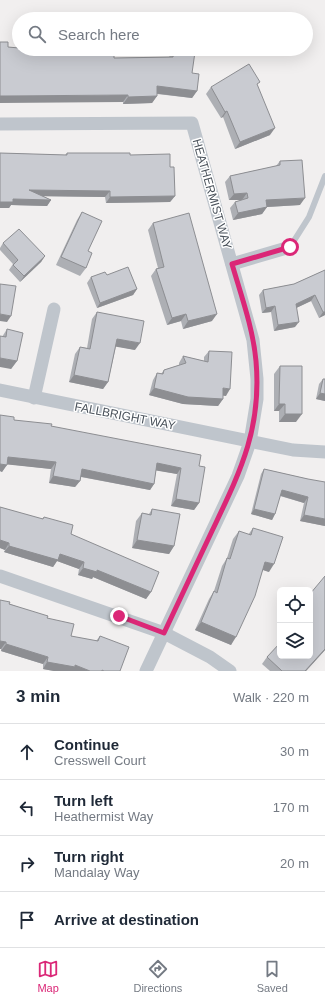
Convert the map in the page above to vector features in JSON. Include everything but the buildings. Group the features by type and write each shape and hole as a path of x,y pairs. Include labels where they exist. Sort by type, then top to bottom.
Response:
{"street":[{"name":"HEATHERMIST WAY","path":"0,124 192,123 253,340 256,360 257,399 250,442 238,476 146,671"},
{"path":"232,264 290,247"},
{"path":"34,398 54,309"},
{"name":"FALLBRIGHT WAY","path":"0,390 250,442 304,452 325,452"},
{"path":"0,576 164,633 230,671"}],"lane":[{"path":"290,247 309,218 325,176"}],"route":[{"path":"119,616 164,633 238,476 250,442 255,419 257,379 253,340 232,264 290,247"}]}
